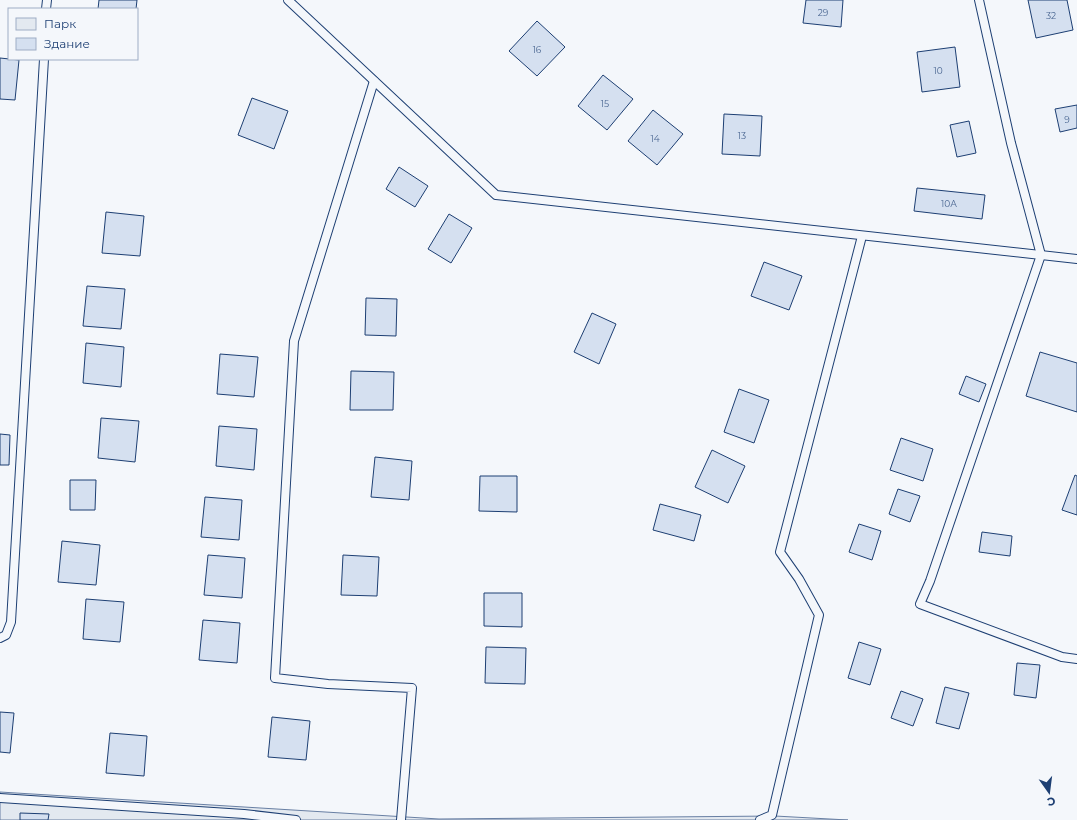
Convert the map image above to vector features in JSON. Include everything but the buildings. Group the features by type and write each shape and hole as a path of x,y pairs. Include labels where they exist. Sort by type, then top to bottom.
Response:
{"lane":[{"path":"288,0 496,195 1077,260"},
{"path":"979,0 1011,143 1041,255 932,574 920,604 1062,656 1077,659"},
{"path":"0,638 6,636 11,622 44,60"},
{"path":"374,81 294,341 275,678 328,684 412,688 401,820"},
{"path":"760,820 772,815 818,615 799,579 780,552 862,236"},
{"path":"0,798 244,814 296,820"}],"green space":[{"path":"0,792 439,819 775,816 848,820 0,820"}]}
